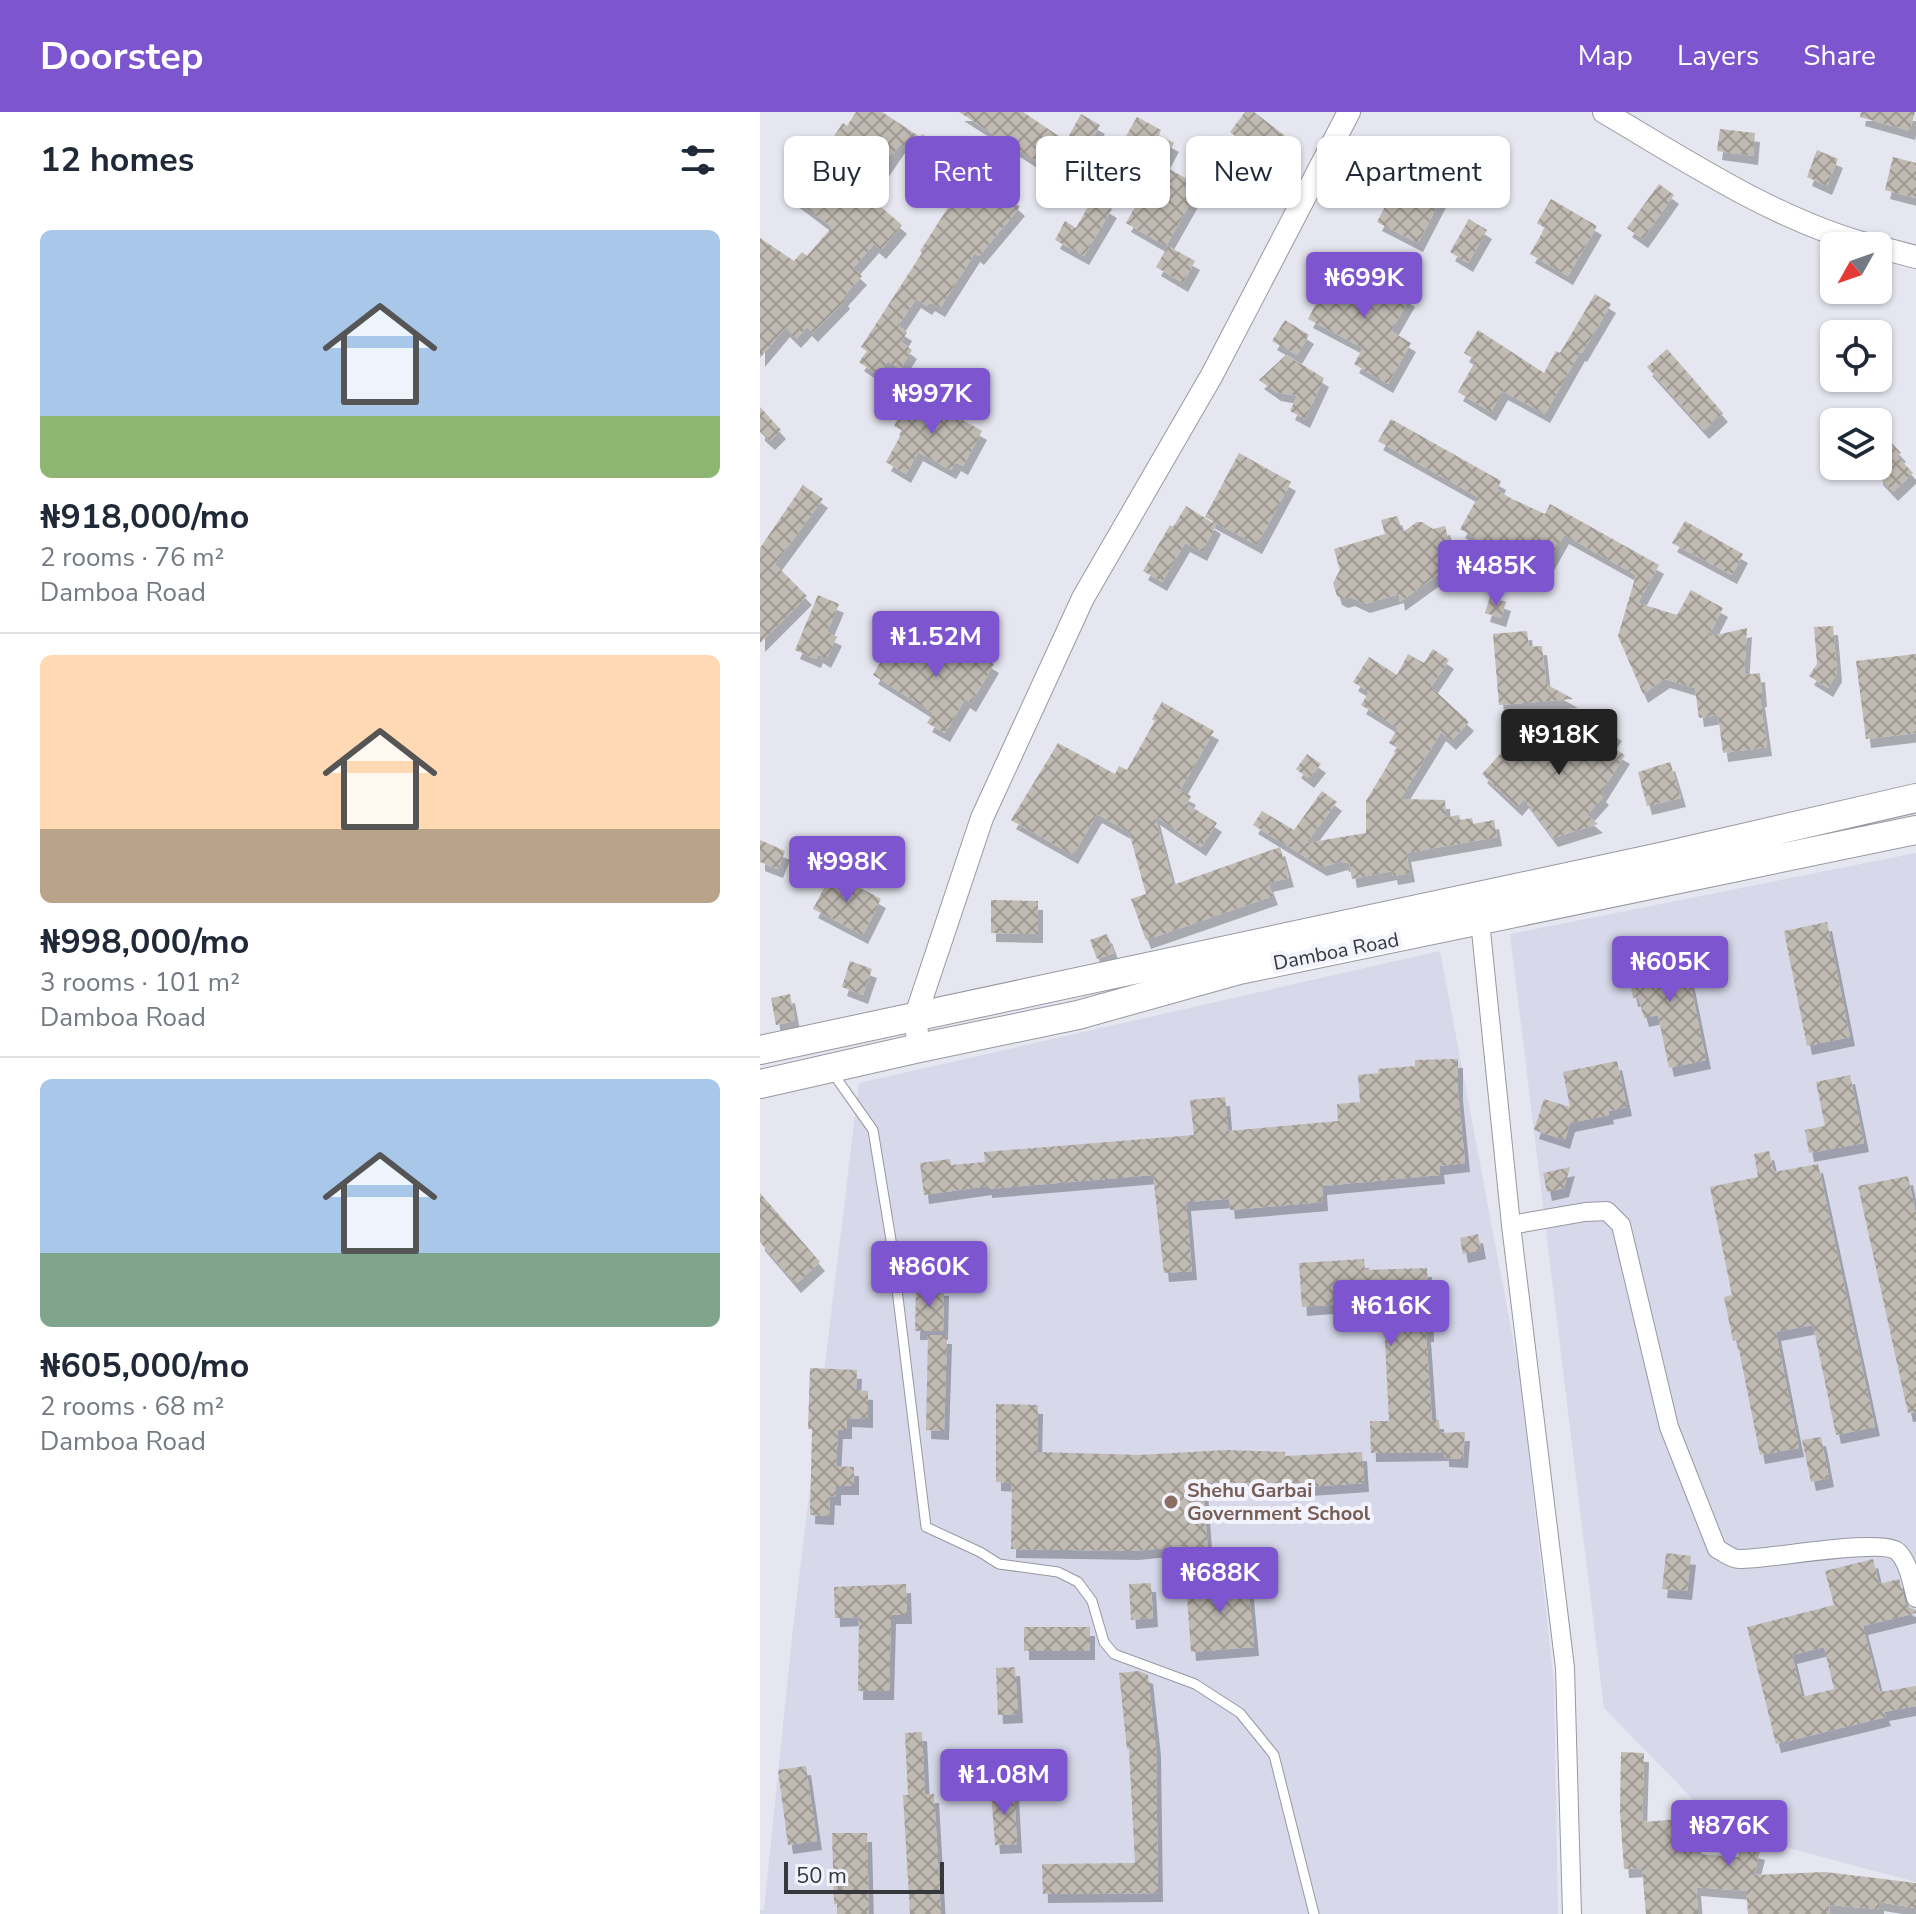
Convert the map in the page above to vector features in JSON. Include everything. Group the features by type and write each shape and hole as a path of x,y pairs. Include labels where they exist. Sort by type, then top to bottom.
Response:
{"main road":[{"name":"Damboa Road","path":"760,1084 1078,1015 1239,970 1916,798"},
{"name":"Damboa Road","path":"760,1050 1161,962 1916,830"}],"street":[{"path":"919,1048 915,1018 982,818 1083,598 1212,375 1349,112"},
{"path":"1604,112 1730,187 1830,232"},
{"path":"1892,251 1916,257"},
{"path":"1478,909 1511,1225 1565,1668 1572,1914"},
{"path":"1511,1225 1607,1211 1621,1225 1669,1427 1717,1549 1736,1559 1889,1547 1898,1552 1908,1570 1916,1598"}],"lane":[{"path":"830,1070 873,1130 891,1240 926,1527 999,1564 1058,1572 1078,1582 1092,1601 1104,1642 1114,1654 1195,1684 1240,1713 1274,1755 1314,1914"}],"shaded area":[{"path":"1916,853 1916,1882 1724,1831 1604,1708 1510,934"},
{"name":"Shehu Garbai Government School","path":"1440,951 1520,1376 1554,1683 1558,1914 760,1914 760,1910 764,1910 793,1628 859,1083"}],"building":[{"path":"856,112 882,112 918,136 905,136 905,147 900,144 889,160 889,136 834,136 843,123 847,126"},
{"path":"959,112 1023,112 1059,136 1036,136 1036,161 1020,151 1020,136 996,136"},
{"path":"1245,112 1254,112 1285,136 1235,136 1230,132"},
{"path":"1861,112 1915,112 1910,131 1860,117"},
{"path":"1081,114 1100,125 1094,136 1069,136"},
{"path":"1137,117 1161,130 1161,136 1126,136"},
{"path":"1720,129 1755,133 1753,156 1717,151"},
{"path":"1817,150 1838,159 1827,186 1807,177"},
{"path":"1893,157 1916,163 1916,198 1885,190"},
{"path":"1170,169 1186,178 1188,208 1166,246 1126,223 1134,208 1170,208"},
{"path":"1659,184 1674,195 1643,239 1627,228"},
{"path":"1551,199 1597,226 1568,276 1530,254 1545,228 1537,223"},
{"path":"807,208 882,208 902,225 881,250 874,244 853,268 862,276 843,297 845,300 813,333 807,327 796,339 785,328 760,358 760,238 794,261 802,252 807,256 832,227"},
{"path":"948,208 1019,208 979,256 975,253 940,308 930,302 927,306 916,299 898,326 907,332 901,342 912,350 900,369 888,361 878,375 859,362 867,351 861,347 922,253 920,251"},
{"path":"1087,208 1112,209 1084,256 1055,240 1065,221 1076,228"},
{"path":"1384,208 1436,208 1418,243 1377,222"},
{"path":"1469,219 1487,230 1468,263 1450,252"},
{"path":"1168,246 1195,261 1183,283 1156,267"},
{"path":"1337,263 1393,293 1395,289 1410,298 1391,331 1411,343 1388,384 1354,364 1363,348 1308,319"},
{"path":"1595,294 1611,304 1545,414 1503,391 1491,412 1458,392 1476,360 1464,353 1478,330 1544,373 1556,351 1560,353"},
{"path":"1285,320 1309,335 1297,355 1272,341"},
{"path":"1667,349 1723,413 1704,430 1647,367"},
{"path":"1286,355 1324,378 1305,419 1290,411 1297,396 1276,392 1259,380"},
{"path":"913,392 982,431 963,466 956,462 951,470 918,452 906,474 886,462 903,431 894,426"},
{"path":"760,407 781,430 770,441 760,432"},
{"path":"1391,419 1501,481 1497,490 1512,499 1545,514 1550,504 1659,565 1638,603 1677,615 1691,590 1723,608 1708,637 1747,628 1744,675 1760,673 1767,747 1723,753 1718,715 1699,718 1695,688 1665,679 1643,694 1618,636 1636,575 1564,535 1546,567 1530,558 1528,563 1507,556 1460,529 1478,497 1378,441"},
{"path":"1892,443 1901,453 1897,456 1913,473 1893,492 1882,480 1892,480"},
{"path":"1239,453 1291,482 1257,545 1205,517"},
{"path":"803,485 823,499 775,564 807,596 760,643 760,548"},
{"path":"1186,506 1216,525 1202,552 1185,543 1162,582 1143,571 1170,525 1173,527"},
{"path":"1397,516 1403,532 1417,522 1433,529 1445,526 1457,570 1436,576 1400,602 1399,594 1365,604 1350,597 1343,599 1337,596 1333,583 1340,570 1334,549 1385,534 1381,520"},
{"path":"1685,521 1743,554 1732,575 1672,543"},
{"path":"818,595 839,604 827,632 837,637 826,659 818,654 816,659 795,650"},
{"path":"1490,597 1506,602 1501,618 1485,613"},
{"path":"1833,626 1837,673 1828,688 1809,676 1817,664 1814,627"},
{"path":"1527,631 1529,647 1542,646 1546,684 1573,699 1499,705 1493,634"},
{"path":"919,638 950,656 958,643 994,664 971,703 965,699 945,733 927,723 933,713 873,675 887,651 906,662"},
{"path":"1433,649 1449,660 1431,687 1469,722 1451,741 1441,732 1400,799 1445,800 1446,817 1459,815 1460,820 1472,818 1473,824 1494,820 1497,837 1406,853 1410,873 1393,876 1392,871 1352,879 1349,862 1322,867 1253,825 1262,811 1294,830 1322,791 1337,802 1306,843 1366,833 1366,801 1398,748 1389,743 1398,728 1361,705 1369,692 1353,682 1369,657 1397,675 1408,654 1424,663"},
{"path":"1916,654 1916,733 1866,739 1856,661"},
{"path":"1162,702 1214,731 1180,790 1191,796 1187,804 1217,823 1201,847 1155,816 1173,885 1280,847 1289,878 1268,883 1273,896 1146,940 1131,899 1146,894 1129,832 1097,814 1073,855 1011,820 1058,743 1115,774 1119,766 1127,770 1155,721 1152,719"},
{"path":"1565,721 1592,738 1601,722 1617,732 1608,745 1625,755 1601,793 1604,796 1587,815 1598,824 1553,838 1524,799 1517,807 1482,774 1501,753 1503,755 1502,745 1516,758 1530,740 1546,752"},
{"path":"1307,754 1321,764 1309,779 1296,769"},
{"path":"1670,762 1681,798 1647,806 1638,772"},
{"path":"760,840 785,851 778,869 760,862"},
{"path":"832,873 881,899 863,935 813,909"},
{"path":"991,900 1038,901 1038,934 991,933"},
{"path":"1827,922 1850,1037 1807,1046 1784,931"},
{"path":"1107,934 1114,953 1097,959 1090,940"},
{"path":"1683,947 1706,1060 1669,1068 1658,1015 1644,1018 1638,997 1633,998 1627,967 1647,963 1645,954"},
{"path":"850,961 872,969 863,995 842,987"},
{"path":"790,994 795,1021 776,1025 771,998"},
{"path":"1458,1059 1465,1163 1439,1166 1440,1175 1322,1186 1323,1202 1230,1210 1229,1199 1186,1202 1192,1271 1164,1273 1153,1175 987,1189 987,1186 924,1195 920,1163 950,1159 951,1165 985,1162 984,1152 1194,1135 1190,1100 1225,1097 1228,1131 1338,1121 1337,1104 1360,1102 1358,1075 1379,1073 1378,1069 1415,1066 1415,1060"},
{"path":"1617,1061 1627,1107 1608,1111 1609,1115 1570,1123 1565,1140 1534,1130 1544,1099 1570,1107 1563,1072"},
{"path":"1850,1075 1864,1143 1809,1153 1805,1130 1825,1126 1816,1082"},
{"path":"1769,1151 1774,1172 1818,1164 1875,1427 1836,1435 1813,1325 1776,1332 1799,1448 1760,1455 1737,1340 1733,1341 1724,1297 1732,1295 1710,1187 1758,1177 1754,1154"},
{"path":"1570,1167 1564,1188 1547,1192 1543,1173"},
{"path":"1908,1176 1916,1215 1916,1412 1908,1413 1858,1186"},
{"path":"760,1193 820,1262 796,1284 760,1242"},
{"path":"1478,1234 1481,1250 1463,1254 1460,1238"},
{"path":"1364,1259 1365,1270 1427,1268 1429,1333 1426,1333 1432,1420 1439,1420 1440,1433 1465,1432 1463,1459 1444,1458 1444,1452 1371,1453 1370,1421 1389,1421 1383,1301 1302,1307 1299,1263"},
{"path":"916,1286 944,1287 943,1331 915,1331"},
{"path":"928,1335 947,1335 944,1431 926,1430"},
{"path":"810,1368 857,1370 856,1390 868,1391 868,1419 847,1418 847,1430 838,1430 836,1466 854,1467 854,1486 836,1486 836,1497 830,1496 829,1516 810,1515"},
{"path":"996,1404 1038,1405 1037,1452 1140,1455 1226,1450 1285,1452 1285,1456 1362,1452 1364,1483 1292,1488 1292,1485 1206,1482 1203,1485 1208,1553 1184,1552 1184,1546 1134,1551 1011,1549 1012,1483 996,1482"},
{"path":"1821,1437 1829,1478 1811,1482 1802,1440"},
{"path":"1666,1553 1691,1556 1687,1591 1662,1589"},
{"path":"1873,1559 1879,1584 1899,1579 1905,1602 1916,1613 1863,1626 1880,1692 1916,1686 1916,1706 1884,1712 1886,1717 1776,1744 1747,1627 1834,1605 1825,1571","holes":["1824,1647 1834,1689 1802,1697 1792,1655"]},
{"path":"1248,1580 1254,1647 1191,1652 1186,1582"},
{"path":"1151,1583 1153,1618 1131,1620 1129,1584"},
{"path":"906,1584 907,1615 891,1615 889,1691 858,1691 859,1617 835,1618 834,1587"},
{"path":"1024,1627 1090,1627 1090,1651 1024,1651"},
{"path":"1015,1667 1018,1714 998,1715 996,1668"},
{"path":"1139,1671 1148,1675 1156,1747 1158,1893 1043,1894 1042,1864 1135,1863 1129,1749 1119,1673"},
{"path":"922,1732 925,1794 934,1794 941,1914 910,1914 903,1795 908,1795 905,1733"},
{"path":"1621,1752 1644,1753 1642,1822 1695,1818 1697,1854 1738,1857 1741,1846 1760,1851 1754,1875 1825,1872 1916,1883 1916,1908 1879,1902 1879,1909 1829,1905 1830,1914 1748,1914 1746,1891 1696,1887 1698,1914 1646,1914 1642,1868 1624,1869 1620,1812"},
{"path":"806,1766 817,1841 788,1845 778,1770"},
{"path":"1014,1790 1017,1844 995,1845 991,1791"},
{"path":"832,1833 867,1833 869,1914 837,1914"}],"place":[{"name":"Shehu Garbai Government School","path":"1171,1502"}]}
